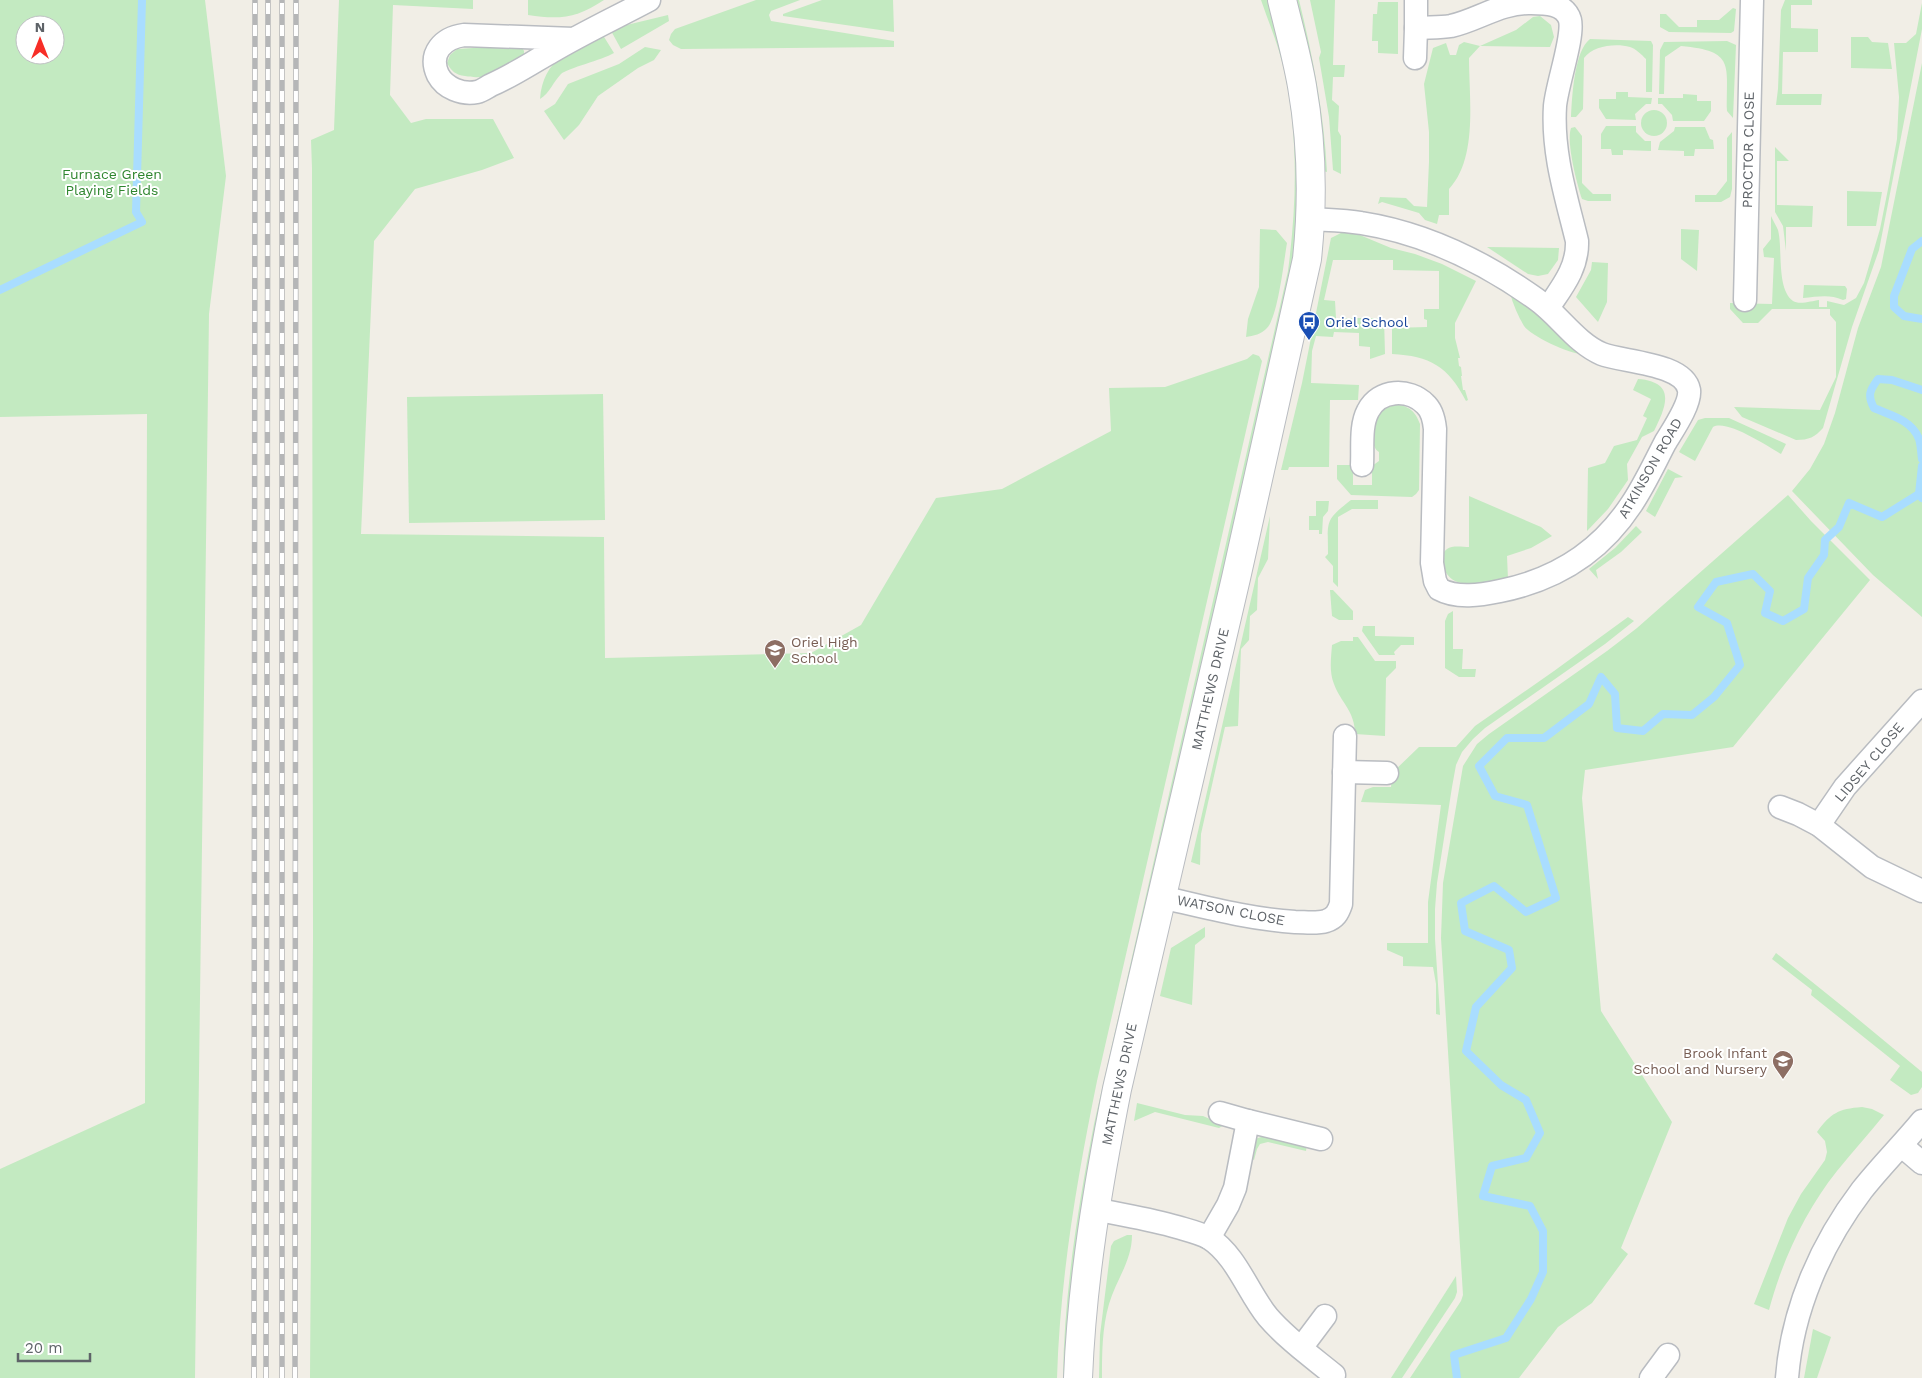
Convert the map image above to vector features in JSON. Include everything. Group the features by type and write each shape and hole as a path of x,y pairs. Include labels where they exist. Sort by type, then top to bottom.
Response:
{"street":[{"path":"574,39 455,36 447,39 440,45 435,64 444,83 454,90 477,92 512,76 574,39 649,0"},
{"name":"MATTHEWS DRIVE","path":"1078,1378 1084,1298 1095,1209 1117,1089 1236,578 1307,259 1310,218 1308,130 1302,86 1282,0"},
{"path":"1416,0 1416,58"},
{"name":"PROCTOR CLOSE","path":"1745,300 1752,0"},
{"path":"1416,28 1451,26 1514,4 1548,4 1561,8 1567,14 1570,21 1569,36 1557,92 1555,138 1558,167 1577,241 1577,248 1572,270 1548,308"},
{"name":"ATKINSON ROAD","path":"1310,218 1361,222 1414,236 1438,244 1480,263 1519,287 1548,308 1591,348 1608,356 1642,362 1671,372 1681,378 1689,390 1684,410 1632,504 1602,541 1582,558 1553,575 1516,588 1470,595 1454,595 1439,589 1433,573 1435,428 1431,411 1425,404 1409,395 1398,392 1388,394 1376,400 1369,409 1364,422 1362,464"},
{"name":"LIDSEY CLOSE","path":"1820,826 1851,780 1922,701"},
{"name":"WATSON CLOSE","path":"1161,897 1233,914 1275,921 1320,922 1338,913 1341,904 1345,736"},
{"path":"1344,772 1387,773"},
{"path":"1780,807 1820,826 1872,867 1922,891"},
{"path":"1220,1113 1321,1139"},
{"path":"1209,1238 1228,1205 1235,1188 1248,1121"},
{"path":"1787,1378 1792,1343 1806,1289 1830,1239 1863,1189 1922,1121"},
{"path":"1902,1146 1922,1163"},
{"path":"1095,1209 1139,1217 1188,1230 1209,1238 1230,1259 1258,1305 1269,1319 1334,1375"},
{"path":"1301,1348 1325,1316"},
{"path":"1651,1378 1668,1355"}],"green space":[{"name":"Furnace Green Playing Fields","path":"0,0 205,0 226,176 209,314 195,1378 0,1378 0,1169 145,1103 147,414 0,417"},
{"name":"Oriel High School","path":"339,0 473,0 473,9 393,5 390,95 411,123 426,119 493,119 514,158 482,170 415,189 374,241 361,534 604,537 605,658 811,653 861,625 936,498 1002,489 1111,431 1109,388 1165,387 1247,359 1253,354 1259,356 1262,361 1097,1081 1083,1155 1066,1266 1057,1378 310,1378 313,940 311,140 334,130"},
{"path":"528,0 604,0 577,14 550,17 528,15"},
{"path":"756,0 800,0 771,11 769,15 771,21 894,41 894,47 681,49 673,45 669,40 675,29"},
{"path":"822,0 893,0 894,32 783,16 783,14"},
{"path":"1261,0 1268,0 1287,59 1298,142 1298,241 1067,1378 1063,1378 1069,1282 1094,1124 1288,271 1295,192 1294,140 1288,88 1280,54"},
{"path":"1293,0 1299,0 1313,64 1321,107 1327,172 1323,171"},
{"path":"1310,0 1335,0 1333,65 1345,65 1344,77 1333,77 1332,100 1339,106 1338,131 1341,136 1341,174 1333,170 1329,117 1319,58 1321,52"},
{"path":"1785,0 1812,0 1812,5 1791,5 1791,28 1818,29 1818,52 1783,52 1782,94 1822,94 1821,105 1776,105 1781,10"},
{"path":"1378,2 1398,2 1398,54 1378,53 1378,41 1372,41 1373,14 1377,14"},
{"path":"1922,3 1922,29 1879,250 1852,327 1823,428 1811,437 1796,440 1742,417 1734,407 1820,410 1836,377 1836,322 1830,315 1830,309 1772,309 1758,323 1743,323 1730,309 1730,303 1772,304 1774,258 1764,257 1763,249 1771,239 1771,216 1778,230 1784,287 1793,301 1802,303 1819,300 1819,307 1827,307 1827,301 1844,305 1856,298 1864,283 1880,229 1897,139 1899,97 1894,43 1906,43 1916,34"},
{"path":"1733,8 1736,9 1734,31 1731,33 1669,32 1660,27 1660,14 1666,14 1679,27 1697,27 1697,20 1719,20"},
{"path":"668,15 669,21 621,49 610,29"},
{"path":"1540,16 1551,25 1554,37 1550,47 1480,46 1516,30 1533,17"},
{"path":"601,32 614,53 561,74 540,99 542,85 547,74 560,57"},
{"path":"1851,37 1868,37 1872,42 1888,43 1892,69 1851,68"},
{"path":"1590,39 1651,41 1653,45 1652,92 1646,92 1646,59 1632,48 1605,46 1593,51 1584,58 1583,109 1576,117 1571,117 1577,64 1580,54"},
{"path":"1727,41 1736,45 1733,118 1727,111 1727,72 1724,63 1711,52 1699,48 1681,46 1665,57 1664,94 1659,94 1660,50 1664,42"},
{"path":"1464,42 1480,46 1469,58 1470,127 1468,144 1458,176 1449,189 1449,215 1439,215 1437,224 1425,220 1419,213 1382,202 1378,204 1380,197 1406,198 1414,206 1427,207 1429,132 1424,84 1433,48 1446,43 1450,55 1456,55 1459,45"},
{"path":"521,45 524,57 503,70 482,77 456,74 447,63 450,55 457,49"},
{"path":"645,47 661,50 654,60 638,68 598,96 579,125 564,140 544,111 555,104 568,84 619,64"},
{"path":"1922,63 1922,617 1873,575 1792,491 1810,469 1824,444 1835,413 1858,328 1881,267"},
{"path":"1616,92 1628,92 1628,97 1652,98 1651,104 1646,104 1635,114 1636,120 1606,119 1599,108 1599,99 1616,99"},
{"path":"1683,94 1697,95 1697,101 1711,101 1711,111 1704,121 1673,121 1672,115 1662,104 1658,104 1658,98 1683,98"},
{"path":"1654,110 1663,114 1667,123 1663,132 1654,136 1645,132 1641,123 1645,114"},
{"path":"1606,126 1636,126 1636,132 1645,141 1651,141 1651,151 1623,150 1623,155 1612,155 1611,149 1601,149 1601,134"},
{"path":"1575,127 1582,136 1582,183 1593,194 1611,194 1611,201 1588,201 1582,199 1575,174 1570,143 1571,128"},
{"path":"1675,127 1705,127 1710,139 1713,140 1714,149 1695,149 1694,156 1684,156 1684,151 1658,150 1660,142 1674,131"},
{"path":"1732,132 1732,189 1730,197 1721,202 1695,202 1695,195 1716,195 1727,181 1727,138"},
{"path":"1775,147 1789,161 1777,161 1777,205 1813,206 1812,227 1786,227 1786,251 1783,226 1775,212"},
{"path":"1847,191 1882,192 1876,226 1847,226"},
{"path":"1260,229 1276,230 1287,243 1277,301 1271,322 1263,332 1246,337 1248,319 1259,287"},
{"path":"1681,229 1699,230 1697,271 1681,259"},
{"path":"1341,233 1355,233 1391,248 1415,254 1442,264 1476,281 1455,323 1455,338 1460,358 1458,358 1459,366 1461,367 1463,390 1465,390 1468,400 1466,401 1445,371 1436,365 1417,357 1392,354 1392,328 1427,327 1427,320 1424,319 1424,309 1439,309 1439,271 1393,270 1393,260 1333,260 1324,300 1335,301 1336,318 1384,318 1385,354 1370,359 1370,347 1359,346 1359,333 1334,332 1333,337 1316,336 1312,351 1311,383 1359,385 1358,400 1330,400 1329,467 1289,467 1288,470 1281,470 1302,383 1331,238"},
{"path":"1487,247 1559,248 1558,260 1548,274 1538,276 1528,274"},
{"path":"1592,262 1608,263 1607,302 1598,322 1576,297 1591,270"},
{"path":"1804,285 1845,286 1847,289 1846,299 1828,296 1803,298"},
{"path":"1510,293 1528,306 1583,354 1561,348 1543,340 1528,330 1514,306"},
{"path":"1638,379 1650,381 1659,385 1663,390 1665,397 1662,413 1654,431 1642,437 1627,464 1628,480 1608,509 1587,531 1588,468 1605,463 1614,446 1637,440 1647,418 1643,416 1651,399 1633,390"},
{"path":"603,394 605,520 409,523 407,397"},
{"path":"1387,404 1408,408 1418,418 1420,424 1419,490 1412,497 1351,495 1337,479 1337,465 1353,465 1353,485 1372,485 1372,466 1379,461 1379,452 1374,446 1372,436 1373,425 1375,416"},
{"path":"1705,418 1729,418 1786,444 1781,454 1737,430 1728,427 1713,427 1695,461 1679,452 1698,420"},
{"path":"1668,469 1683,477 1675,478 1655,517 1646,511"},
{"path":"1788,495 1870,580 1733,747 1585,770 1582,798 1601,1011 1672,1122 1621,1248 1628,1254 1592,1303 1558,1327 1519,1378 1410,1378 1461,1301 1463,1295 1441,938 1443,883 1463,766 1477,744 1637,628"},
{"path":"1469,496 1541,527 1552,536 1531,548 1507,556 1508,579 1474,584 1455,581 1445,571 1442,557 1443,552 1449,548 1469,547"},
{"path":"1351,500 1378,500 1378,509 1352,509 1338,517 1338,587 1333,582 1333,566 1325,557 1328,554 1328,528 1329,522 1336,513"},
{"path":"1316,501 1329,501 1328,511 1323,517 1322,534 1319,534 1319,530 1309,530 1309,516 1316,516"},
{"path":"1270,516 1268,559 1258,578 1257,610 1250,616 1249,640 1241,649 1238,726 1225,727 1201,834 1200,865 1191,862"},
{"path":"1636,526 1642,532 1621,552 1596,570 1598,579 1589,569 1615,548"},
{"path":"1330,590 1333,590 1353,611 1353,620 1339,620 1332,616"},
{"path":"1453,611 1453,649 1463,649 1462,669 1476,669 1475,677 1459,677 1445,668 1445,621 1448,614"},
{"path":"1628,617 1634,621 1605,644 1485,728 1462,752 1456,765 1437,883 1435,939 1440,1015 1436,1014 1436,984 1433,967 1403,966 1403,957 1387,950 1387,943 1428,943 1428,902 1441,805 1361,802 1365,790 1373,787 1391,787 1392,773 1419,747 1456,747 1475,726"},
{"path":"1363,626 1375,626 1375,636 1414,637 1414,645 1401,645 1394,652 1395,655 1379,655 1362,631"},
{"path":"1353,637 1358,637 1375,661 1396,661 1396,668 1386,678 1385,736 1355,734 1353,719 1332,679 1332,645 1341,641 1353,641"},
{"path":"1205,927 1205,937 1195,945 1192,1005 1160,996 1171,948"},
{"path":"1776,953 1922,1072 1922,1087 1918,1093 1911,1095 1890,1080 1900,1066 1811,995 1812,990 1772,959"},
{"path":"1137,1103 1185,1115 1203,1116 1224,1125 1219,1128 1155,1112 1134,1121"},
{"path":"1862,1107 1872,1109 1884,1115 1825,1186 1796,1237 1781,1273 1769,1310 1754,1304 1788,1218 1801,1194 1825,1160 1827,1152 1825,1141 1817,1132 1836,1113"},
{"path":"1264,1136 1307,1144 1306,1151 1268,1142 1260,1144 1254,1160 1248,1157 1255,1139"},
{"path":"1127,1235 1132,1235 1131,1244 1127,1262 1112,1295 1107,1313 1103,1341 1102,1378 1099,1378 1100,1335 1111,1246 1114,1241"},
{"path":"1456,1276 1457,1292 1455,1298 1402,1378 1391,1378"},
{"path":"1813,1329 1831,1337 1817,1378 1804,1378"}],"waterway":[{"path":"0,290 142,222 136,212 142,0"},
{"path":"1922,241 1912,249 1894,296 1894,307 1904,316 1922,319"},
{"path":"1922,390 1892,380 1878,379 1871,390 1870,396 1874,408 1900,419 1916,432 1920,441 1922,459"},
{"path":"1922,466 1919,494 1922,498"},
{"path":"1457,1378 1454,1355 1506,1338 1531,1299 1543,1272 1543,1231 1530,1206 1483,1196 1492,1166 1526,1158 1540,1133 1526,1100 1501,1085 1466,1051 1476,1007 1512,968 1509,950 1465,931 1461,903 1494,886 1526,912 1556,898 1527,805 1495,796 1479,766 1507,738 1544,738 1589,704 1601,677 1615,694 1617,728 1643,731 1663,714 1692,715 1714,697 1740,665 1727,623 1698,607 1716,582 1753,574 1770,591 1765,613 1783,621 1804,609 1808,578 1824,555 1825,540 1839,527 1849,503 1882,517 1919,494"}],"railway":[{"path":"254,1378 255,0"},
{"path":"266,1378 268,0"},
{"path":"282,0 282,1378"},
{"path":"295,1378 296,0"}],"place":[{"name":"Oriel School","path":"1309,341"},
{"name":"Oriel High School","path":"775,669"},
{"name":"Brook Infant School and Nursery","path":"1783,1080"}]}
